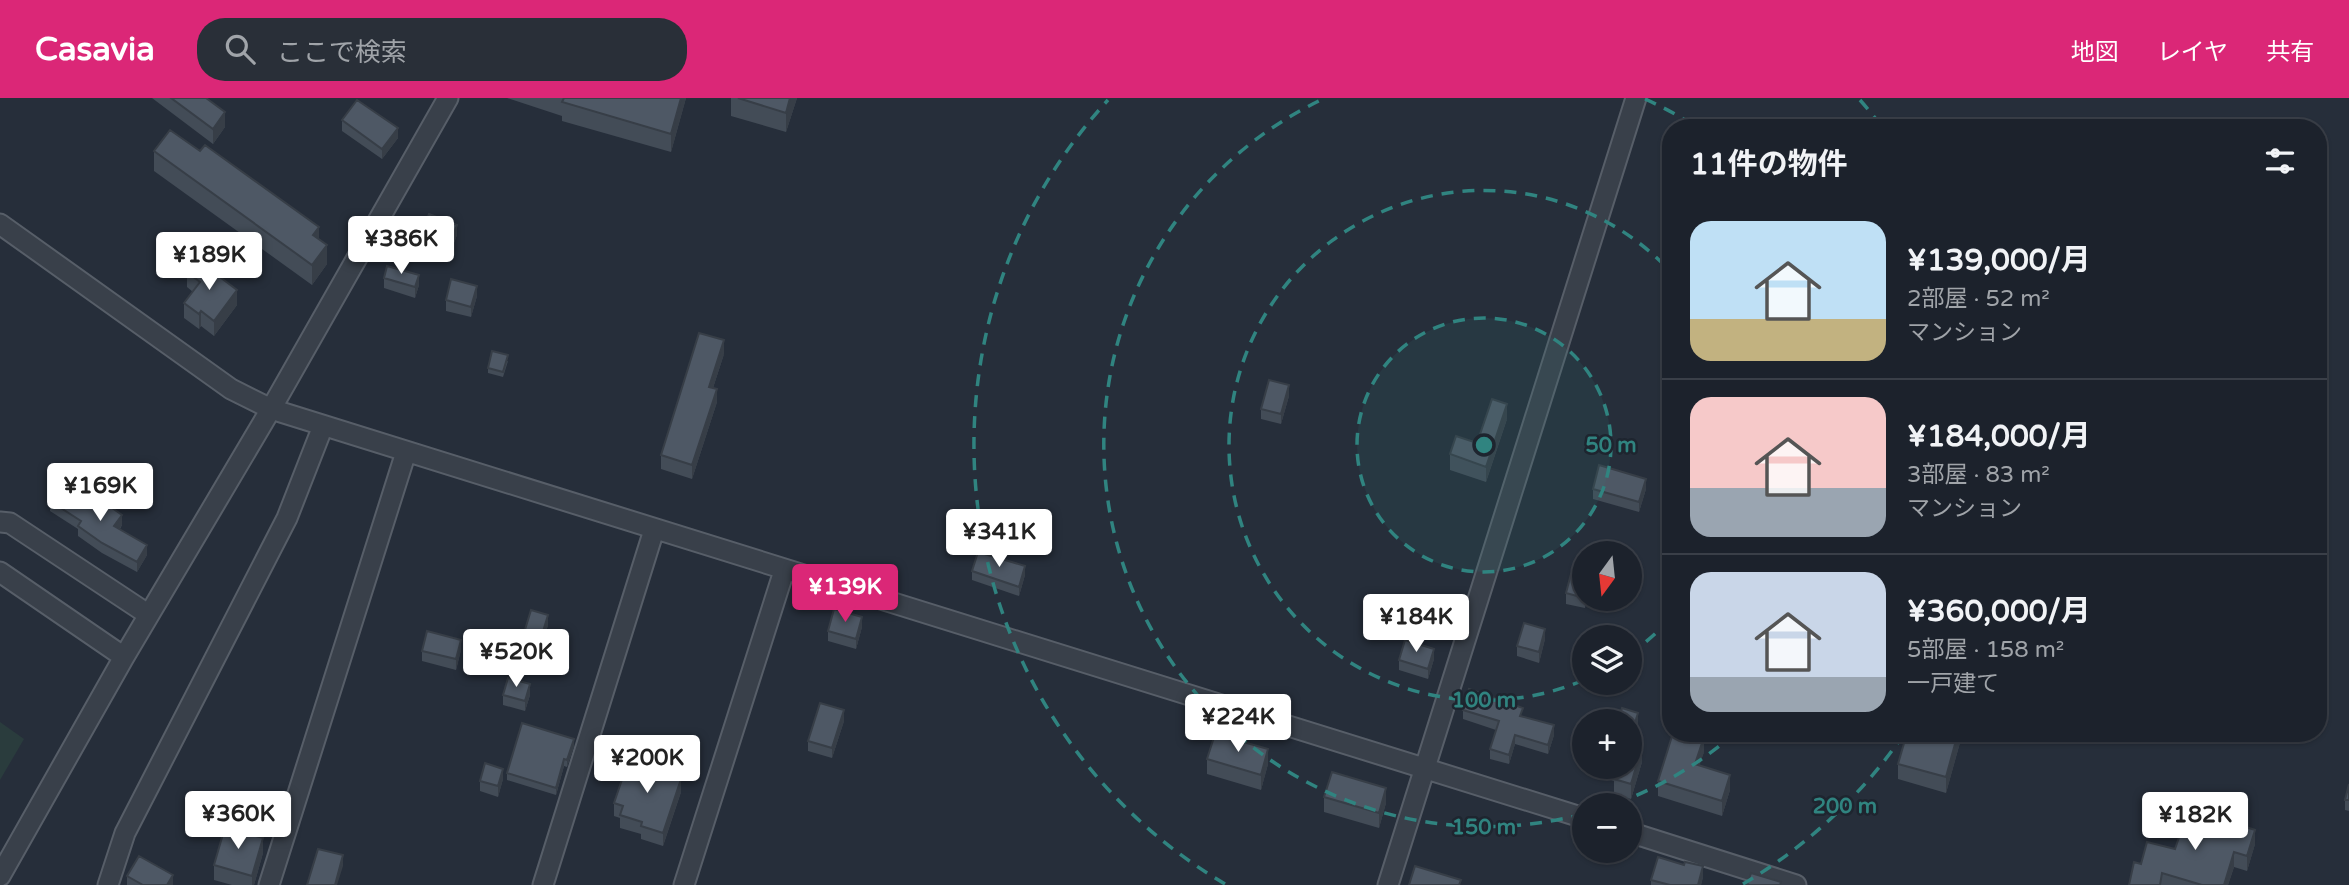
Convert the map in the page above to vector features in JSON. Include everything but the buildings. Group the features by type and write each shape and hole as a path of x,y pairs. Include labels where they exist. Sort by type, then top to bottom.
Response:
{"street":[{"path":"0,876 448,98"},
{"path":"1388,885 1636,98"},
{"path":"0,225 231,389 271,409 784,571 1572,814"},
{"path":"108,885 125,832 287,518 323,426"},
{"path":"269,885 406,452"},
{"path":"0,522 10,523 149,615"},
{"path":"543,885 654,530"},
{"path":"684,885 784,571"},
{"path":"0,572 124,657"},
{"path":"1642,836 1796,885"}],"shaded area":[{"path":"0,722 24,739 0,780"}]}
